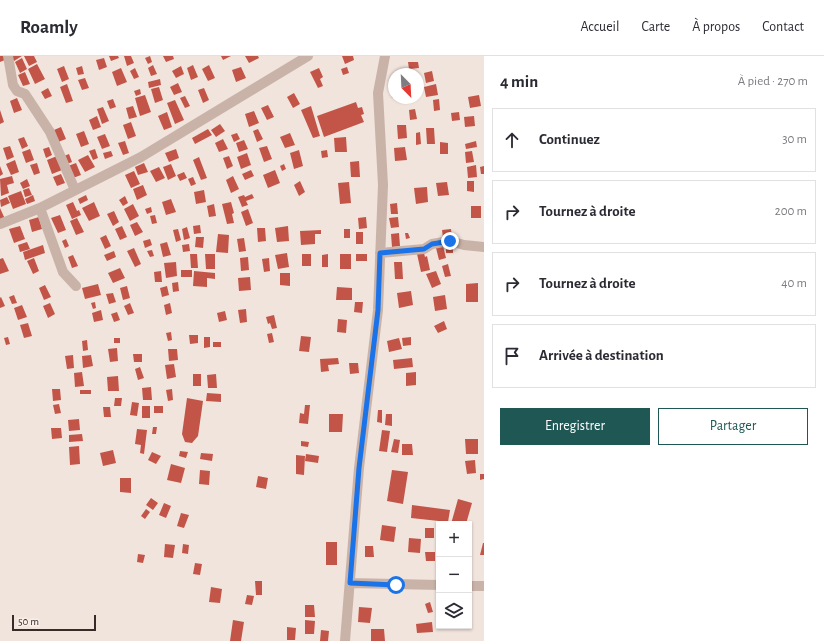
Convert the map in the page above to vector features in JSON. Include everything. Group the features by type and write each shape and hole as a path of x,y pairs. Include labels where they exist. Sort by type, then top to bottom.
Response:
{"street":[{"path":"8,56 13,85 17,91 25,94 50,132 75,190"},
{"path":"0,224 40,208 142,157 308,56"},
{"path":"345,641 359,468 378,310 383,185 378,93 385,56"},
{"path":"40,208 64,272 76,286"},
{"path":"380,253 424,249 432,244 450,241 464,245 484,247"},
{"path":"350,583 436,585"},
{"path":"472,586 484,586"}],"building":[{"path":"0,56 4,56 5,60 0,62"},
{"path":"11,56 22,56 14,61"},
{"path":"24,56 34,56 37,62 29,66"},
{"path":"109,56 118,56 119,58 111,61"},
{"path":"124,56 131,56 134,63 127,66"},
{"path":"150,56 152,62 148,64 145,58"},
{"path":"163,56 173,56 174,59 166,62"},
{"path":"221,56 231,56 223,60"},
{"path":"245,56 258,56 259,58 249,63"},
{"path":"342,56 353,56 354,60 345,64"},
{"path":"22,58 27,69 20,73 15,62"},
{"path":"104,58 107,67 99,70 96,60"},
{"path":"408,62 418,62 419,68 409,68"},
{"path":"37,64 45,79 35,84 28,69"},
{"path":"153,65 157,74 151,76 148,68"},
{"path":"193,65 198,77 191,80 187,68"},
{"path":"209,65 215,78 208,81 202,69"},
{"path":"64,66 69,79 62,82 57,69"},
{"path":"82,66 84,74 78,75 76,68"},
{"path":"181,66 184,74 176,78 172,71"},
{"path":"241,67 246,78 236,82 232,70"},
{"path":"347,67 349,73 343,75 341,69"},
{"path":"121,68 127,82 117,86 112,72"},
{"path":"135,68 139,77 134,79 130,71"},
{"path":"319,68 323,77 320,79 323,86 318,88 310,72"},
{"path":"432,71 434,81 426,83 424,73"},
{"path":"25,72 30,84 23,86 18,75"},
{"path":"85,78 89,88 82,90 78,80"},
{"path":"160,79 161,85 149,88 148,82"},
{"path":"178,83 182,92 174,95 170,87"},
{"path":"67,84 73,101 66,103 60,87"},
{"path":"436,84 438,95 426,97 424,87"},
{"path":"159,87 163,100 155,103 151,89"},
{"path":"48,88 52,96 45,99 41,92"},
{"path":"204,88 209,100 203,103 198,90"},
{"path":"140,89 141,94 136,96 134,91"},
{"path":"294,93 300,104 293,108 287,97"},
{"path":"145,95 151,112 140,116 135,98"},
{"path":"479,95 481,106 470,108 468,97"},
{"path":"185,96 190,106 185,108 180,98"},
{"path":"17,98 22,110 14,113 10,101"},
{"path":"113,99 116,107 110,109 107,101"},
{"path":"439,99 440,110 434,111 433,100"},
{"path":"175,100 184,120 175,124 167,103"},
{"path":"356,102 358,108 362,107 364,114 361,115 364,122 324,137 317,116"},
{"path":"268,105 274,117 267,120 261,108"},
{"path":"133,106 137,117 129,119 126,108"},
{"path":"311,106 320,136 313,138 301,110"},
{"path":"103,107 109,121 102,124 97,109"},
{"path":"415,109 417,119 410,120 409,110"},
{"path":"0,110 4,122 0,124"},
{"path":"254,111 259,123 249,127 245,114"},
{"path":"167,112 172,127 164,130 158,116"},
{"path":"459,112 460,120 452,121 451,113"},
{"path":"97,116 101,127 93,130 89,120"},
{"path":"474,116 475,126 465,127 464,117"},
{"path":"131,122 136,136 128,139 123,125"},
{"path":"220,124 225,131 216,137 211,130"},
{"path":"397,125 406,125 407,138 398,139"},
{"path":"61,127 66,139 58,142 54,130"},
{"path":"426,128 434,128 435,144 427,144"},
{"path":"208,129 212,135 195,144 192,138"},
{"path":"258,129 263,139 257,142 253,131"},
{"path":"84,131 89,144 81,147 76,134"},
{"path":"420,132 421,144 416,145 416,133"},
{"path":"237,133 240,139 234,142 231,135"},
{"path":"290,133 295,145 285,148 280,137"},
{"path":"105,134 110,146 102,149 97,137"},
{"path":"24,137 28,146 22,149 18,139"},
{"path":"346,137 347,152 335,152 334,138"},
{"path":"223,139 228,149 219,152 215,143"},
{"path":"244,140 248,149 239,152 236,143"},
{"path":"125,141 129,153 123,155 118,143"},
{"path":"476,141 477,147 466,149 465,144"},
{"path":"440,142 448,143 448,154 440,154"},
{"path":"10,146 14,157 7,160 3,148"},
{"path":"267,146 272,159 264,162 259,148"},
{"path":"49,147 52,155 46,158 43,149"},
{"path":"405,147 407,160 395,161 394,148"},
{"path":"30,149 34,160 26,163 22,152"},
{"path":"95,149 98,158 93,160 89,151"},
{"path":"176,149 179,158 169,162 165,153"},
{"path":"299,150 303,166 294,169 290,153"},
{"path":"327,150 328,157 322,158 321,151"},
{"path":"111,151 113,156 105,159 103,153"},
{"path":"472,151 474,162 466,163 465,152"},
{"path":"247,153 251,165 241,169 237,157"},
{"path":"69,154 72,162 67,164 64,156"},
{"path":"88,155 95,167 85,172 78,160"},
{"path":"57,156 62,170 52,174 47,160"},
{"path":"229,156 233,166 227,169 223,158"},
{"path":"199,157 207,178 201,180 193,160"},
{"path":"15,160 19,172 11,175 6,164"},
{"path":"359,161 360,177 351,177 350,162"},
{"path":"37,163 40,173 34,175 30,165"},
{"path":"76,163 81,175 73,178 68,166"},
{"path":"144,163 148,172 138,175 135,167"},
{"path":"171,164 176,176 168,180 163,167"},
{"path":"284,164 286,169 282,171 280,166"},
{"path":"476,165 477,177 468,178 467,167"},
{"path":"0,166 3,174 0,176"},
{"path":"484,166 484,174 481,174 480,167"},
{"path":"159,167 165,178 156,182 150,171"},
{"path":"251,170 254,176 245,180 242,174"},
{"path":"275,170 280,183 268,188 263,175"},
{"path":"134,171 140,184 131,188 125,175"},
{"path":"184,172 187,178 180,181 177,175"},
{"path":"61,174 65,183 57,186 53,177"},
{"path":"12,176 14,183 7,185 9,193 1,196 0,179"},
{"path":"233,176 239,189 231,193 226,180"},
{"path":"193,177 196,184 191,186 188,179"},
{"path":"27,179 30,186 23,189 20,183"},
{"path":"300,181 305,192 299,196 294,185"},
{"path":"467,181 474,181 474,192 467,191"},
{"path":"349,182 351,203 340,204 338,183"},
{"path":"447,182 449,195 438,196 436,183"},
{"path":"143,185 147,195 137,200 133,189"},
{"path":"427,187 428,202 416,204 414,188"},
{"path":"29,188 32,195 25,197 23,190"},
{"path":"204,190 206,202 196,204 194,192"},
{"path":"21,191 26,204 13,209 8,196"},
{"path":"252,194 254,198 246,201 248,205 242,207 238,197 244,195 245,197"},
{"path":"33,195 35,201 27,204 25,199"},
{"path":"86,195 88,200 80,204 78,199"},
{"path":"125,196 128,203 123,206 119,200"},
{"path":"7,197 10,203 1,207 0,200"},
{"path":"171,199 176,212 166,215 162,202"},
{"path":"73,202 77,211 79,210 81,215 72,219 66,205"},
{"path":"94,202 100,216 89,221 82,208"},
{"path":"231,202 234,213 232,214 234,223 227,224 222,204"},
{"path":"397,203 398,214 391,214 390,204"},
{"path":"133,204 139,216 130,221 124,209"},
{"path":"214,204 216,216 209,217 207,206"},
{"path":"471,206 481,206 481,218 471,218"},
{"path":"151,207 152,212 147,214 145,209"},
{"path":"0,208 5,219 0,221"},
{"path":"248,209 253,223 246,226 241,212"},
{"path":"114,211 119,222 113,226 107,214"},
{"path":"60,215 66,230 58,233 51,218"},
{"path":"155,215 157,223 152,224 150,216"},
{"path":"39,217 42,229 32,232 29,220"},
{"path":"366,217 367,228 359,229 358,218"},
{"path":"398,217 399,227 391,228 389,218"},
{"path":"77,218 84,232 76,235 70,221"},
{"path":"137,222 143,232 135,236 130,225"},
{"path":"200,225 201,233 194,234 193,226"},
{"path":"20,226 25,239 14,243 9,229"},
{"path":"122,226 127,237 120,240 115,229"},
{"path":"288,226 289,241 277,242 275,228"},
{"path":"187,227 190,238 184,240 182,229"},
{"path":"257,228 265,228 266,241 258,242"},
{"path":"178,229 181,240 176,242 173,230"},
{"path":"344,229 350,229 350,238 344,238"},
{"path":"451,229 452,238 443,238 442,230"},
{"path":"321,230 321,234 315,234 315,244 301,245 300,231"},
{"path":"356,232 363,232 363,244 356,244"},
{"path":"399,233 400,246 392,247 391,234"},
{"path":"405,233 408,233 410,238 406,239"},
{"path":"218,234 229,235 228,253 216,252"},
{"path":"106,235 111,246 105,249 100,238"},
{"path":"196,237 204,237 203,248 195,247"},
{"path":"244,238 246,251 239,252 237,239"},
{"path":"66,239 69,246 65,248 62,241"},
{"path":"150,239 152,245 145,248 143,241"},
{"path":"27,242 30,249 20,252 18,245"},
{"path":"167,242 171,255 163,257 160,244"},
{"path":"189,244 190,251 183,252 182,245"},
{"path":"43,245 45,253 25,260 23,252"},
{"path":"443,246 446,258 439,260 436,248"},
{"path":"453,246 453,253 446,253 446,247"},
{"path":"134,248 141,264 135,267 127,251"},
{"path":"152,250 154,256 150,257 147,251"},
{"path":"114,251 116,257 107,261 104,255"},
{"path":"287,253 289,267 278,269 275,255"},
{"path":"424,253 425,257 427,256 430,270 421,272 417,254"},
{"path":"190,254 197,254 198,268 191,268"},
{"path":"205,254 215,254 215,269 206,269"},
{"path":"302,254 311,254 311,266 302,266"},
{"path":"328,254 328,267 322,267 322,255"},
{"path":"340,254 351,254 351,269 340,269"},
{"path":"356,254 367,254 367,261 356,261"},
{"path":"73,255 78,266 72,268 68,257"},
{"path":"248,257 249,270 241,271 240,258"},
{"path":"3,258 9,271 0,274 0,259"},
{"path":"34,258 39,271 33,274 27,261"},
{"path":"269,258 270,271 264,272 262,259"},
{"path":"176,262 177,276 166,278 164,263"},
{"path":"394,262 402,262 403,279 395,279"},
{"path":"448,264 451,276 445,277 442,266"},
{"path":"120,268 125,278 113,283 108,273"},
{"path":"181,270 192,270 192,277 181,277"},
{"path":"161,271 162,282 155,282 154,272"},
{"path":"194,271 215,273 215,279 207,278 207,287 193,286"},
{"path":"436,271 441,284 432,288 426,274"},
{"path":"280,273 290,273 290,286 280,285"},
{"path":"250,277 251,290 239,291 238,278"},
{"path":"178,282 179,291 173,292 172,283"},
{"path":"478,283 478,302 466,302 466,284"},
{"path":"98,284 101,295 85,299 82,288"},
{"path":"45,285 51,297 44,300 39,288"},
{"path":"127,286 130,298 123,300 120,288"},
{"path":"167,286 169,295 162,297 160,288"},
{"path":"337,287 352,288 352,300 336,300"},
{"path":"411,291 413,305 399,308 397,293"},
{"path":"113,293 116,302 109,304 106,294"},
{"path":"14,295 17,303 12,304 9,297"},
{"path":"445,295 447,309 435,311 433,297"},
{"path":"1,297 5,306 0,308 0,298"},
{"path":"95,302 96,308 93,309 91,303"},
{"path":"355,302 363,302 362,313 354,312"},
{"path":"50,303 55,314 48,318 43,306"},
{"path":"130,303 134,313 128,315 124,306"},
{"path":"170,303 172,313 166,315 164,305"},
{"path":"22,305 27,317 18,320 14,308"},
{"path":"246,309 247,322 240,323 238,310"},
{"path":"101,310 103,320 94,322 92,313"},
{"path":"225,311 227,320 219,322 217,313"},
{"path":"117,312 120,320 114,322 111,314"},
{"path":"274,315 277,328 272,329 270,323 268,324 266,317"},
{"path":"338,319 347,320 346,333 337,332"},
{"path":"444,321 447,329 438,333 434,326"},
{"path":"28,323 32,336 24,338 20,325"},
{"path":"171,332 172,340 168,341 166,333"},
{"path":"272,333 274,342 269,343 267,334"},
{"path":"189,335 198,335 198,343 190,344"},
{"path":"301,336 311,337 309,352 299,351"},
{"path":"8,337 10,344 6,345 4,338"},
{"path":"204,337 210,337 210,347 204,348"},
{"path":"411,337 411,345 403,346 402,338"},
{"path":"114,338 120,338 120,343 114,343"},
{"path":"399,338 402,349 389,352 387,341"},
{"path":"87,340 88,350 83,351 82,341"},
{"path":"213,342 221,342 221,347 213,347"},
{"path":"117,348 118,361 110,362 108,349"},
{"path":"168,349 177,349 178,360 169,361"},
{"path":"133,354 142,354 142,362 134,362"},
{"path":"73,355 74,368 67,369 65,356"},
{"path":"91,355 93,366 83,368 82,356"},
{"path":"338,358 339,364 328,365 329,371 321,372 320,359"},
{"path":"412,358 413,367 394,369 393,360"},
{"path":"349,363 358,363 359,373 350,374"},
{"path":"174,364 176,377 167,379 165,365"},
{"path":"140,367 144,378 138,380 135,369"},
{"path":"82,372 84,386 75,387 74,373"},
{"path":"416,372 416,385 406,386 406,373"},
{"path":"193,374 201,374 201,386 193,386"},
{"path":"216,374 217,388 208,388 207,375"},
{"path":"118,376 119,391 108,391 107,377"},
{"path":"151,387 152,400 143,400 142,388"},
{"path":"52,389 60,389 61,400 53,401"},
{"path":"172,389 173,400 168,401 166,390"},
{"path":"80,390 91,390 91,394 80,394"},
{"path":"207,393 221,394 221,402 206,401"},
{"path":"115,398 122,398 121,406 114,406"},
{"path":"187,398 203,401 198,436 192,443 185,442 182,434"},
{"path":"132,402 139,403 137,416 130,415"},
{"path":"59,404 61,413 55,414 53,405"},
{"path":"305,405 310,405 308,424 299,423 300,413 304,414"},
{"path":"142,406 150,406 150,418 142,418"},
{"path":"154,406 163,406 163,413 154,413"},
{"path":"103,407 110,407 111,417 104,417"},
{"path":"378,410 382,410 382,423 377,422"},
{"path":"329,414 343,414 342,432 329,432"},
{"path":"386,414 392,414 392,426 385,425"},
{"path":"79,419 80,430 69,431 68,420"},
{"path":"153,427 157,427 156,434 152,434"},
{"path":"51,428 61,428 62,438 52,439"},
{"path":"137,429 147,430 144,454 140,453 141,445 135,444"},
{"path":"382,430 390,431 387,452 379,451"},
{"path":"82,434 83,441 69,442 69,435"},
{"path":"394,439 400,440 398,453 391,452"},
{"path":"465,439 478,439 478,454 466,454"},
{"path":"301,441 309,442 308,447 301,446"},
{"path":"402,444 412,444 413,455 402,455"},
{"path":"79,446 80,464 70,465 69,447"},
{"path":"113,450 116,463 103,466 100,453"},
{"path":"180,451 188,452 186,458 179,456"},
{"path":"152,452 161,456 156,464 148,460"},
{"path":"201,453 213,454 212,461 200,459"},
{"path":"306,454 319,456 318,463 305,461"},
{"path":"296,455 305,456 304,475 296,474"},
{"path":"475,460 476,473 467,474 465,461"},
{"path":"171,464 185,468 181,483 167,480"},
{"path":"200,470 210,471 209,485 199,484"},
{"path":"392,470 408,472 403,504 387,501"},
{"path":"480,474 484,474 484,479 480,480"},
{"path":"258,476 268,478 266,489 256,487"},
{"path":"120,478 131,478 131,493 120,492"},
{"path":"151,498 158,503 153,510 146,505"},
{"path":"458,499 472,503 467,521 452,521"},
{"path":"164,503 171,506 166,518 159,515"},
{"path":"412,505 450,510 448,521 411,518"},
{"path":"146,509 150,512 145,519 141,516"},
{"path":"181,513 189,515 184,528 177,526"},
{"path":"382,525 396,527 394,542 380,540"},
{"path":"425,528 434,528 434,538 425,538"},
{"path":"409,538 421,539 420,553 408,552"},
{"path":"326,542 337,542 337,565 326,565"},
{"path":"483,543 484,555 480,555"},
{"path":"165,544 175,545 173,558 164,557"},
{"path":"183,544 189,545 188,554 182,553"},
{"path":"365,546 373,546 374,557 365,557"},
{"path":"425,552 435,552 435,561 426,561"},
{"path":"138,554 145,555 143,563 137,562"},
{"path":"195,563 202,564 200,575 193,574"},
{"path":"255,581 262,581 262,595 256,595"},
{"path":"211,587 222,589 220,603 209,602"},
{"path":"247,595 254,596 252,605 245,604"},
{"path":"430,602 433,612 428,613 425,604"},
{"path":"305,605 314,605 315,617 305,617"},
{"path":"359,607 372,608 370,623 358,622"},
{"path":"233,620 244,622 241,641 230,641"},
{"path":"305,620 315,621 314,634 305,634"},
{"path":"432,622 433,632 417,633 416,624"},
{"path":"287,627 296,628 295,640 287,640"},
{"path":"371,629 384,629 385,641 371,641"},
{"path":"321,630 329,631 328,641 320,641"}],"route":[{"path":"396,585 350,583 359,468 378,310 380,253 424,249 432,244 450,241"}]}
